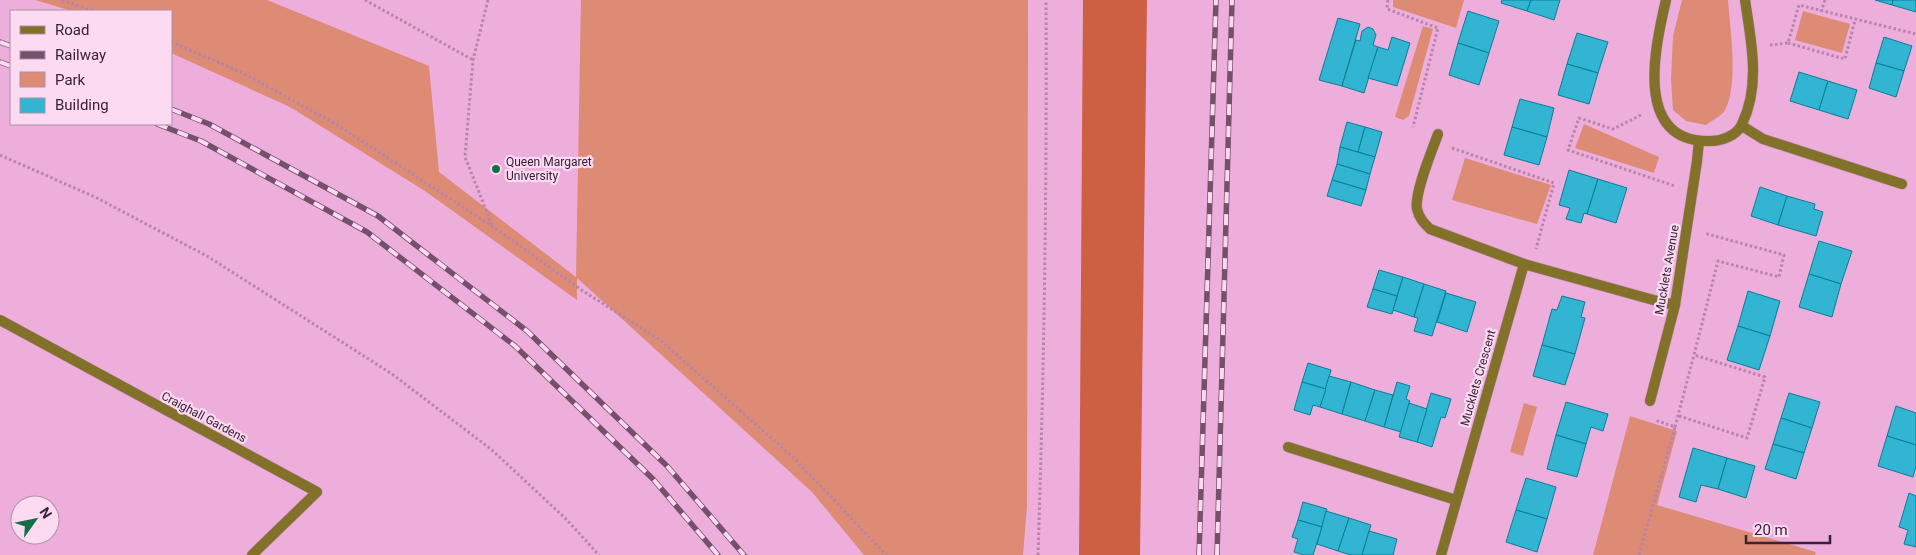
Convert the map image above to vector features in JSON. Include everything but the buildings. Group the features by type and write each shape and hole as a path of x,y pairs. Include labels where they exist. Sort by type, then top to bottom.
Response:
{"street":[{"path":"1666,0 1659,29 1653,80 1658,107 1666,125 1678,134 1699,141 1722,140 1742,126 1751,96 1753,81 1752,47 1745,0"},
{"path":"1742,126 1764,139 1902,184"},
{"path":"1436,138 1418,194 1417,207 1420,219 1430,229 1528,265 1675,305"},
{"name":"Mucklets Avenue","path":"1650,401 1675,305 1699,141"},
{"name":"Mucklets Crescent","path":"1441,555 1528,265"},
{"name":"Craighall Gardens","path":"0,320 317,492 252,555"},
{"path":"1288,447 1456,500"}],"path":[{"path":"62,0 91,10"},
{"path":"365,0 473,60"},
{"path":"488,0 473,60 465,157 492,226"},
{"path":"1038,555 1047,156 1046,0"},
{"path":"1388,0 1387,9 1438,28 1413,127"},
{"path":"1821,12 1825,0"},
{"path":"1788,43 1799,5 1821,12 1916,34"},
{"path":"1752,47 1788,43 1845,59 1855,20"},
{"path":"172,42 241,72 334,123 492,226 584,291 660,340 795,459 886,555"},
{"path":"1658,107 1613,129 1579,118 1568,150 1692,192"},
{"path":"1436,138 1554,183 1528,265"},
{"path":"0,155 95,198 207,256 392,374 492,450 566,518 599,555"},
{"path":"1639,555 1679,416 1718,261 1779,277 1784,255 1687,228"},
{"path":"1679,416 1746,438 1764,377 1694,355"},
{"path":"1650,401 1646,417 1675,427"}],"green space":[{"path":"35,0 267,0 429,66 439,172 576,277 581,0 1028,0 1027,506 1023,555 864,555 812,492 577,278 577,300 425,191 290,107 172,53 172,10 69,10"},
{"path":"1393,0 1464,0 1456,28 1393,7"},
{"path":"1682,0 1728,0 1733,72 1732,86 1724,112 1706,125 1686,121 1673,110 1671,79 1673,36"},
{"path":"1803,11 1850,24 1842,53 1795,40"},
{"path":"1423,26 1433,29 1409,116 1403,120 1395,117"},
{"path":"1584,124 1659,157 1654,173 1575,148"},
{"path":"1465,158 1551,185 1537,224 1452,200"},
{"path":"1524,403 1537,407 1523,456 1510,452"},
{"path":"1630,416 1677,431 1657,505 1816,552 1815,555 1593,555"}],"shaded area":[{"path":"1083,0 1147,0 1140,555 1079,555"}],"railway":[{"path":"1199,555 1216,0"},
{"path":"1217,555 1232,0"},
{"path":"0,42 10,46"},
{"path":"0,62 10,66"},
{"path":"172,109 209,124 378,216 527,331 667,466 744,555"},
{"path":"160,125 201,141 367,232 515,346 653,479 718,555"}],"place":[{"name":"Queen Margaret University","path":"496,169"}]}
